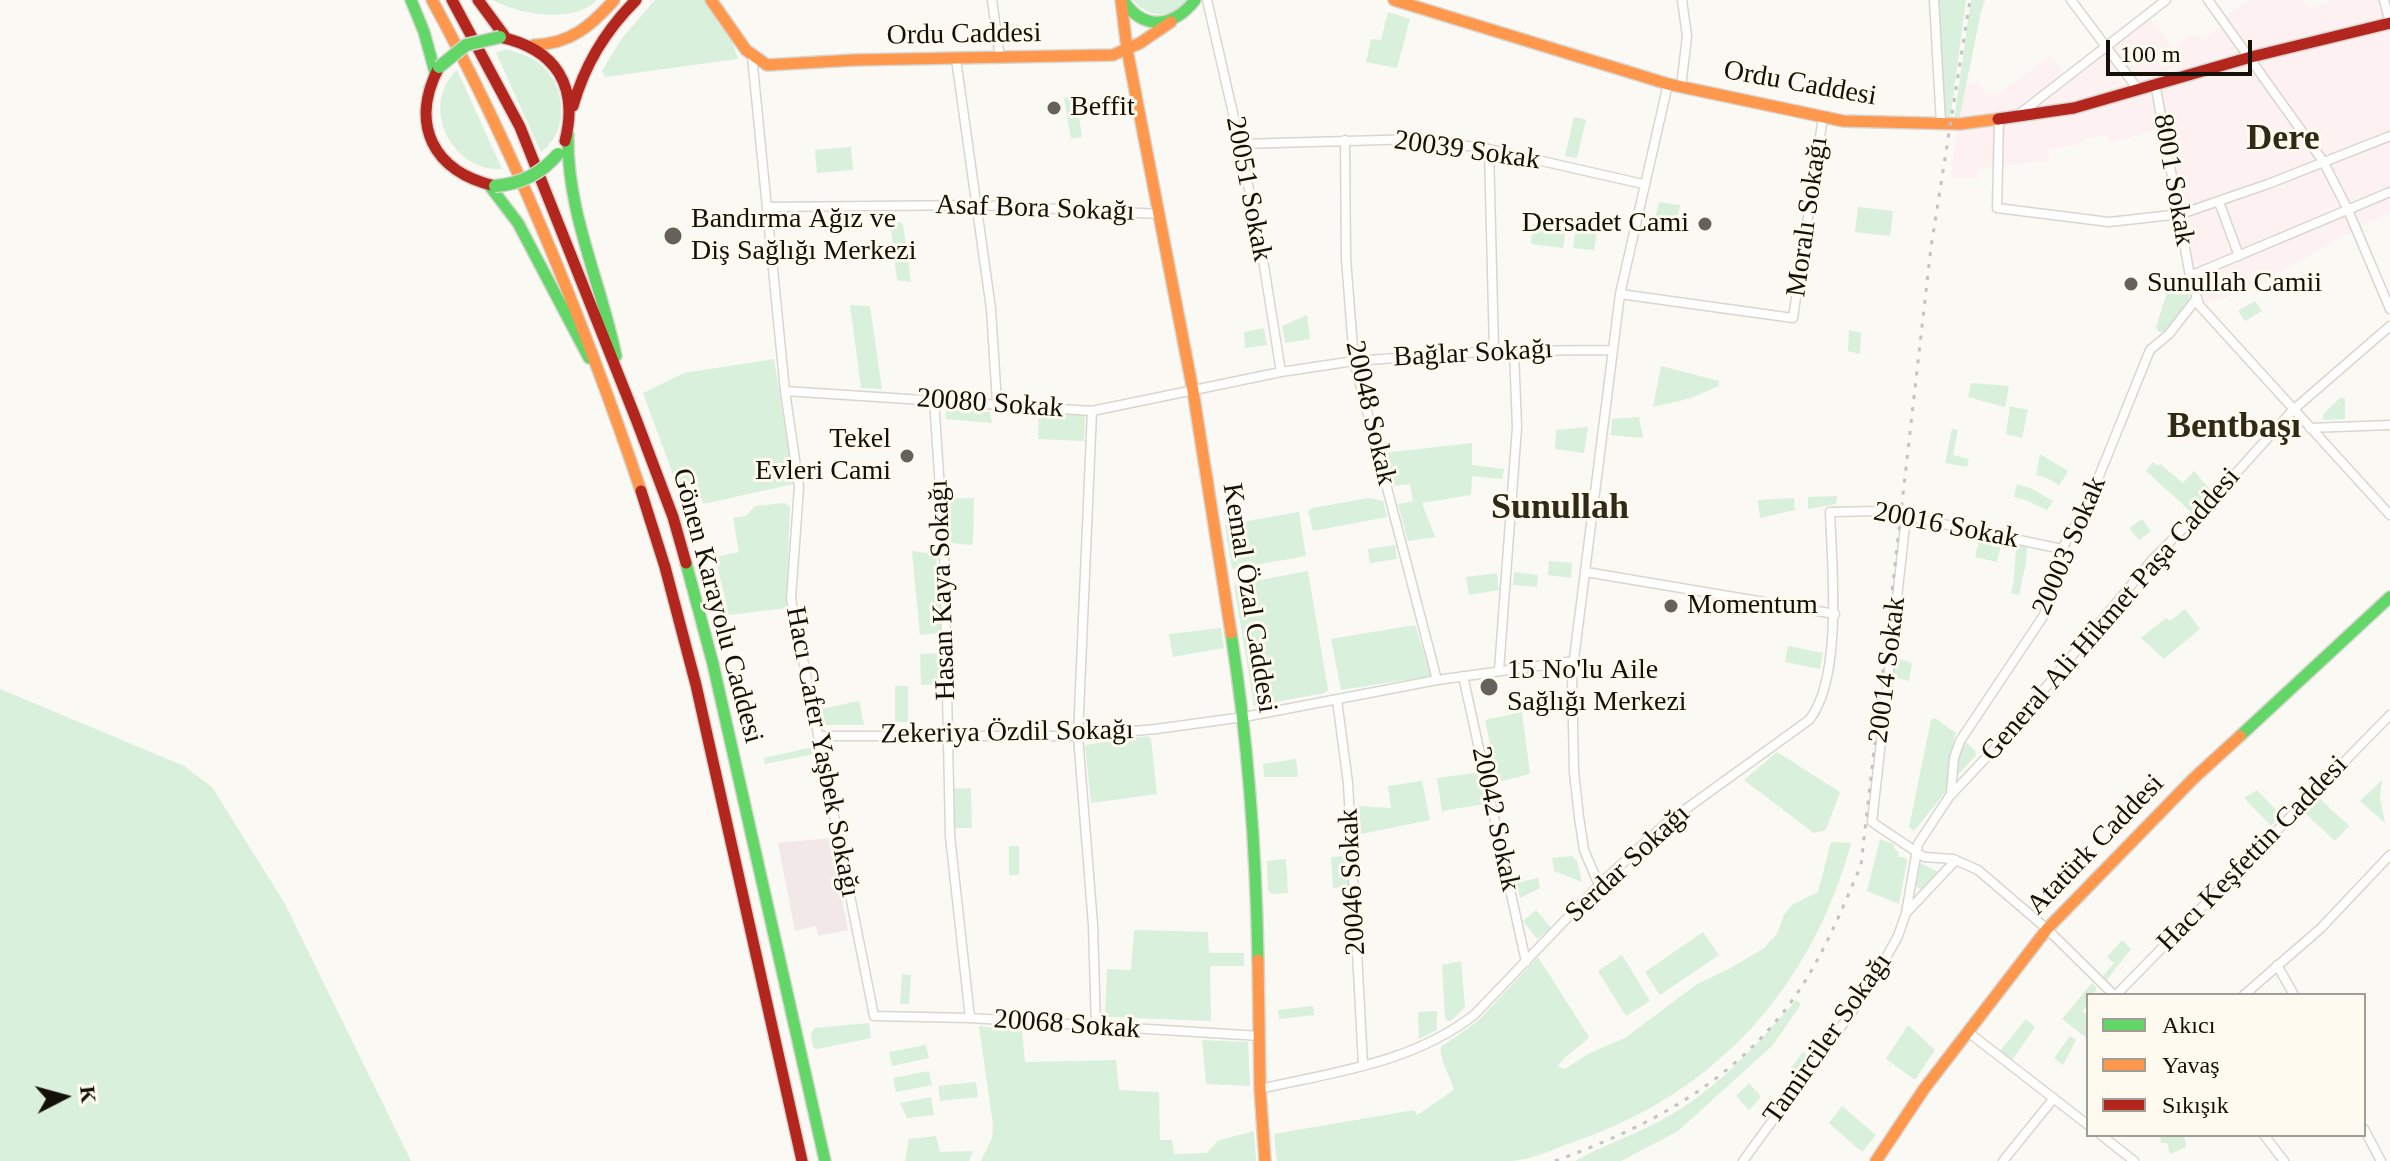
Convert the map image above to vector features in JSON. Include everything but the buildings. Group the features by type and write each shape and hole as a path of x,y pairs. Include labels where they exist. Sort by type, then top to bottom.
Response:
{"main road":[{"path":"411,0 437,69"},
{"name":"Gönen Karayolu Caddesi","path":"432,0 503,134 554,252 604,382 644,499 695,679 802,1161"},
{"name":"Gönen Karayolu Caddesi","path":"452,0 520,127 673,517 713,664 824,1160"},
{"path":"478,0 503,38"},
{"path":"614,0 595,21 569,40 548,46 503,38 482,39 451,54 437,69 427,89 424,107 430,142 439,157 466,179 492,185 519,183 534,176 558,154 570,128 577,90 596,47 614,21 636,0"},
{"path":"711,0 752,56"},
{"path":"1122,0 1135,15 1147,22 1171,22"},
{"name":"Kemal Özal Caddesi","path":"1122,0 1127,49 1193,391 1244,717 1257,904 1260,1089 1265,1161"},
{"name":"Ordu Caddesi","path":"1394,0 1426,4 1674,86 1823,117 1859,122 1941,124 1999,120 2074,108 2251,57 2390,23"},
{"name":"Ordu Caddesi","path":"752,56 771,65 854,60 1113,55 1152,36 1201,2"},
{"path":"1132,72 1137,57 1152,36"},
{"path":"530,45 545,55 563,76 569,94 567,171 572,205 610,325 623,388"},
{"path":"492,185 518,223 577,339 604,382"},
{"name":"Atatürk Caddesi","path":"1876,1161 1924,1089 2047,929 2193,779 2390,597"}],"street":[{"path":"992,0 1000,58"},
{"path":"1599,885 1584,850 1574,772 1574,661 1620,294 1643,184 1687,36 1682,0"},
{"path":"1934,0 1941,124"},
{"path":"2071,0 2137,88"},
{"path":"2017,117 2166,0"},
{"path":"2208,0 2323,161 2348,210 2390,309"},
{"path":"2384,0 2390,23"},
{"name":"20051 Sokak","path":"1201,2 1240,144 1281,372"},
{"name":"Hacı Cafer Yaşbek Sokağı","path":"752,56 785,391 799,487 791,599 874,1016"},
{"path":"956,59 991,309 997,403"},
{"name":"8001 Sokak","path":"2155,83 2190,276 2203,312 2390,515"},
{"name":"Moralı Sokağı","path":"1620,294 1793,318 1823,117"},
{"path":"1999,120 1997,208 2109,222 2181,214 2390,136"},
{"name":"20039 Sokak","path":"1240,144 1418,139 1489,149 1643,184"},
{"name":"20048 Sokak","path":"1345,140 1346,259 1354,361 1437,680"},
{"path":"1489,149 1494,351"},
{"path":"2190,276 2390,192"},
{"path":"2219,202 2239,256"},
{"name":"Asaf Bora Sokağı","path":"767,207 978,205 1160,214"},
{"name":"20003 Sokak","path":"1949,797 1954,780 1954,758 1960,741 2044,615 2062,549 2089,501 2150,350 2169,334 2197,298"},
{"name":"General Ali Hikmet Paşa Caddesi","path":"1916,851 1928,825 1949,797 1996,747 2152,560 2293,410 2390,326"},
{"name":"Bağlar Sokağı","path":"1193,391 1281,372 1354,361 1494,351 1613,350"},
{"path":"1499,670 1517,427 1514,351"},
{"name":"20080 Sokak","path":"785,391 1092,411 1193,391"},
{"name":"Hasan Kaya Sokağı","path":"934,400 944,548 950,836 970,1018"},
{"path":"1092,411 1078,736 1093,925 1096,1028"},
{"path":"2310,428 2390,425"},
{"name":"20016 Sokak","path":"1830,512 1868,510 2062,549"},
{"name":"Serdar Sokağı","path":"1260,1089 1408,1053 1443,1037 1474,1015 1599,885 1665,824 1809,720 1824,690 1835,614 1830,512"},
{"name":"20014 Sokak","path":"1906,517 1872,822 1916,851"},
{"path":"1586,572 1835,614"},
{"name":"Zekeriya Özdil Sokağı","path":"818,736 1078,736 1244,717 1437,680 1574,661"},
{"name":"20042 Sokak","path":"1463,676 1526,962"},
{"name":"20046 Sokak","path":"1337,700 1348,783 1363,1065"},
{"name":"Hacı Keşfettin Caddesi","path":"2117,993 2390,715"},
{"path":"1916,851 1927,858 1956,860 1978,870 2047,929 2113,993"},
{"name":"Tamirciler Sokağı","path":"1743,1161 1870,987 1898,936 1906,913 1916,851"},
{"path":"2246,993 2321,928 2390,855"},
{"name":"Tamirciler Sokağı","path":"1906,913 1956,860"},
{"path":"2277,965 2293,993"},
{"name":"20068 Sokak","path":"874,1016 970,1018 1260,1036"},
{"path":"1968,1032 2086,1123"},
{"path":"2003,1161 2054,1098"},
{"path":"2366,1133 2381,1161"},
{"path":"2104,1137 2134,1161"},
{"path":"2266,1137 2284,1161"}],"shaded area":[{"path":"2249,0 2304,0 2311,9 2331,0 2390,0 2390,214 2357,228 2248,290 2202,305 2187,261 2159,129 2110,143 2106,135 2084,139 2078,145 2048,149 2049,161 1978,169 1978,178 1951,178 1958,120 1967,85 1978,81 1987,96 2001,92 2050,56 2069,79 2149,18 2173,47 2192,35 2204,38 2221,26 2219,21"},
{"path":"830,838 848,930 818,936 816,926 795,931 778,843"}],"green space":[{"path":"493,0 597,0 575,12 546,15 517,10"},
{"path":"655,0 704,0 731,37 738,59 605,77 602,71 622,38"},
{"path":"1133,0 1186,0 1174,11 1160,14 1145,10"},
{"path":"1936,0 1966,0 1950,120 1944,120"},
{"path":"1971,0 1985,0 1959,120 1954,120"},
{"path":"1388,12 1410,19 1397,68 1366,62 1371,39 1381,40"},
{"path":"506,49 540,64 555,84 561,108 560,121 557,133 541,152 496,53"},
{"path":"457,70 502,169 484,167 468,160 446,134 441,101 446,84"},
{"path":"1076,96 1082,137 1071,139 1064,98"},
{"path":"1574,117 1586,120 1577,158 1565,156"},
{"path":"851,147 853,170 817,173 815,150"},
{"path":"1659,202 1680,205 1675,231 1653,227"},
{"path":"1858,207 1893,211 1890,236 1855,232"},
{"path":"890,222 903,224 911,282 897,280"},
{"path":"1577,222 1598,225 1594,250 1573,248"},
{"path":"1533,224 1566,228 1563,248 1531,244"},
{"path":"2187,286 2187,305 2164,332 2159,332 2156,327 2167,293"},
{"path":"2255,301 2262,311 2245,321 2238,311"},
{"path":"850,305 870,306 882,389 861,388"},
{"path":"1307,315 1310,339 1285,343 1282,326"},
{"path":"1264,328 1267,345 1245,348 1244,332"},
{"path":"1849,330 1861,333 1860,354 1848,351"},
{"path":"774,359 794,484 703,504 698,486 679,491 643,393 684,373"},
{"path":"1661,366 1719,381 1719,386 1691,398 1653,407"},
{"path":"1971,383 2009,386 2005,407 1968,397"},
{"path":"2340,398 2345,398 2345,419 2323,420 2324,413"},
{"path":"2010,406 2028,410 2022,438 2006,434"},
{"path":"946,410 990,412 992,423 946,419"},
{"path":"1039,413 1085,415 1084,441 1038,439"},
{"path":"1639,417 1643,438 1611,435 1612,419"},
{"path":"1588,427 1584,453 1555,449 1556,430"},
{"path":"1952,429 1958,430 1953,455 1969,459 1967,467 1945,463"},
{"path":"1472,443 1472,465 1504,469 1502,479 1472,476 1471,495 1422,503 1435,537 1408,541 1398,504 1413,501 1410,484 1391,486 1383,453"},
{"path":"2040,454 2068,471 2059,486 2036,475"},
{"path":"2153,462 2183,483 2194,471 2212,492 2191,512 2146,471"},
{"path":"2017,484 2053,501 2047,510 2014,497"},
{"path":"1837,496 1836,504 1808,509 1808,497"},
{"path":"974,498 973,543 951,543 948,499"},
{"path":"1369,498 1383,501 1387,517 1313,531 1308,511 1312,508"},
{"path":"1794,498 1795,510 1760,518 1758,500"},
{"path":"785,503 790,507 786,608 729,615 715,557 739,552 733,518 746,516 755,506"},
{"path":"1299,512 1306,556 1232,569 1225,525"},
{"path":"2142,519 2151,531 2139,540 2129,528"},
{"path":"1981,534 2002,540 1997,562 1975,557"},
{"path":"2017,543 2027,546 2019,595 2011,593"},
{"path":"1395,545 1397,559 1370,563 1368,549"},
{"path":"912,551 936,554 941,633 920,635"},
{"path":"1549,561 1572,563 1571,578 1548,575"},
{"path":"1308,571 1328,690 1254,706 1234,585"},
{"path":"1514,572 1538,575 1537,587 1513,585"},
{"path":"1497,573 1499,590 1469,595 1466,577"},
{"path":"2185,609 2200,629 2164,659 2141,638 2166,618 2170,621"},
{"path":"1415,625 1431,676 1341,690 1331,639"},
{"path":"1221,628 1224,648 1173,657 1169,634"},
{"path":"1788,646 1823,653 1820,669 1785,662"},
{"path":"940,653 942,684 921,685 920,654"},
{"path":"1894,657 1912,663 1909,681 1893,677"},
{"path":"895,686 908,686 908,722 895,722"},
{"path":"0,689 184,766 212,787 285,904 411,1161 0,1161"},
{"path":"859,701 864,725 824,725 821,709"},
{"path":"1522,712 1530,774 1498,782 1485,720"},
{"path":"1934,718 1956,732 1948,789 1914,831 1909,827 1931,720"},
{"path":"1148,736 1151,739 1157,794 1091,803 1085,745"},
{"path":"1965,741 1976,755 1956,777 1957,758"},
{"path":"813,747 814,754 765,764 764,758"},
{"path":"1777,752 1840,792 1826,830 1814,833 1744,780"},
{"path":"1296,759 1298,777 1264,777 1263,764"},
{"path":"1475,773 1480,777 1485,804 1442,811 1437,778"},
{"path":"2382,780 2380,798 2385,823 2360,801"},
{"path":"1422,781 1430,820 1361,834 1359,806 1391,808 1388,786"},
{"path":"971,788 972,828 955,828 954,789"},
{"path":"2257,790 2281,815 2271,826 2244,798"},
{"path":"2317,796 2349,826 2335,841 2303,811"},
{"path":"1880,839 1893,844 1899,852 1898,857 1904,857 1907,861 1899,904 1867,891"},
{"path":"1831,842 1851,843 1834,895 1811,943 1784,987 1752,1028 1715,1063 1673,1094 1627,1120 1521,1160 1277,1161 1274,1134 1414,1110 1417,1115 1454,1090 1441,1047 1478,1021 1538,957 1589,1037 1558,1067 1565,1069 1590,1053 1625,1038 1697,984 1764,948 1777,934 1784,915 1792,905 1818,892"},
{"path":"1009,846 1019,846 1019,875 1009,875"},
{"path":"1349,856 1351,887 1333,888 1331,857"},
{"path":"1572,856 1577,861 1582,882 1554,871 1552,858"},
{"path":"1286,859 1288,893 1272,894 1268,891 1267,861"},
{"path":"1920,863 1939,872 1921,890 1915,885"},
{"path":"1538,878 1540,888 1520,898 1517,883"},
{"path":"1536,910 1551,928 1537,939 1523,921"},
{"path":"1134,930 1208,932 1209,953 1244,953 1244,966 1210,966 1211,1021 1108,1017 1105,1014 1107,969 1131,970"},
{"path":"1703,932 1719,955 1660,995 1645,972"},
{"path":"2122,940 2131,949 2106,981 2102,977 2114,963 2107,957"},
{"path":"1622,955 1650,1001 1626,1016 1598,971"},
{"path":"1461,961 1465,1007 1448,1021 1445,1018 1442,965"},
{"path":"902,974 911,975 909,1004 900,1004"},
{"path":"2092,983 2097,988 2094,993 2086,993 2083,1011 2086,1014 2086,1037 2062,1019"},
{"path":"1796,1000 1801,1004 1773,1045 1678,1131 1621,1161 1575,1161 1658,1122 1698,1097 1750,1051"},
{"path":"1313,1006 1314,1015 1279,1019 1278,1010"},
{"path":"1437,1011 1437,1030 1419,1039 1418,1012"},
{"path":"2026,1019 2035,1027 2012,1060 2000,1051"},
{"path":"869,1023 871,1038 813,1048 811,1033 815,1028"},
{"path":"1908,1025 1935,1050 1915,1080 1886,1059"},
{"path":"979,1026 1022,1031 1025,1062 1116,1060 1119,1090 1159,1092 1160,1140 1172,1140 1174,1154 1207,1153 1217,1141 1254,1131 1256,1161 981,1161 992,1138 993,1125"},
{"path":"2070,1036 2076,1040 2063,1065 2054,1058"},
{"path":"1202,1040 1248,1042 1250,1086 1206,1084"},
{"path":"926,1045 929,1058 892,1066 889,1052"},
{"path":"1803,1052 1813,1060 1800,1077 1790,1069"},
{"path":"929,1071 932,1085 896,1092 893,1078"},
{"path":"976,1082 978,1097 940,1101 938,1086"},
{"path":"1749,1083 1761,1097 1749,1110 1736,1096"},
{"path":"931,1097 934,1115 907,1118 900,1103"},
{"path":"1842,1106 1876,1135 1862,1152 1829,1123"},
{"path":"936,1136 940,1152 973,1151 969,1161 905,1161 909,1139"},
{"path":"2160,1137 2184,1137 2186,1147 2170,1154 2167,1143 2161,1143"}],"railway":[{"path":"1555,1161 1655,1117 1685,1100 1742,1057 1791,1002 1812,970 1861,865 1931,247 1970,0"}],"traffic: fast":[{"path":"411,0 435,72"},
{"path":"1123,0 1140,17 1158,22 1177,16 1195,0"},
{"path":"439,67 466,45 500,37"},
{"path":"568,134 578,219 616,356"},
{"path":"495,186 530,177 558,154"},
{"path":"489,185 518,223 589,358"},
{"path":"686,563 713,664 825,1161"},
{"path":"2240,736 2390,597"},
{"path":"1231,633 1250,796 1258,960"}],"traffic: slow":[{"path":"432,0 493,119 547,241 641,491"},
{"path":"534,45 558,41 579,32 614,0"},
{"path":"711,0 746,50 767,65 854,60 1113,55 1140,43 1171,22"},
{"path":"1121,0 1127,49 1193,391 1231,633"},
{"path":"1394,0 1668,84 1843,121 1960,124 1998,119"},
{"path":"1876,1161 1924,1089 2047,929 2193,779 2240,736"},
{"path":"1258,960 1260,1089 1265,1161"}],"traffic: jam":[{"path":"452,0 520,127 636,419 673,517 686,563"},
{"path":"478,0 506,38"},
{"path":"573,106 597,49 636,0"},
{"path":"1998,119 2074,108 2251,57 2390,23"},
{"path":"500,37 536,51 559,73 569,103 565,141"},
{"path":"439,67 426,108 432,143 456,170 495,186"},
{"path":"641,491 696,685 802,1161"}],"place":[{"name":"Beffit","path":"1054,108"},
{"name":"Dersadet Cami","path":"1705,224"},
{"name":"Bandırma Ağız ve Diş Sağlığı Merkezi","path":"673,236"},
{"name":"Sunullah Camii","path":"2131,284"},
{"name":"Tekel Evleri Cami","path":"907,456"},
{"name":"Momentum","path":"1671,606"},
{"name":"15 No'lu Aile Sağlığı Merkezi","path":"1489,687"}],"district":[{"name":"Dere","path":"2283,140"},
{"name":"Bentbaşı","path":"2234,428"},
{"name":"Sunullah","path":"1560,509"}]}
